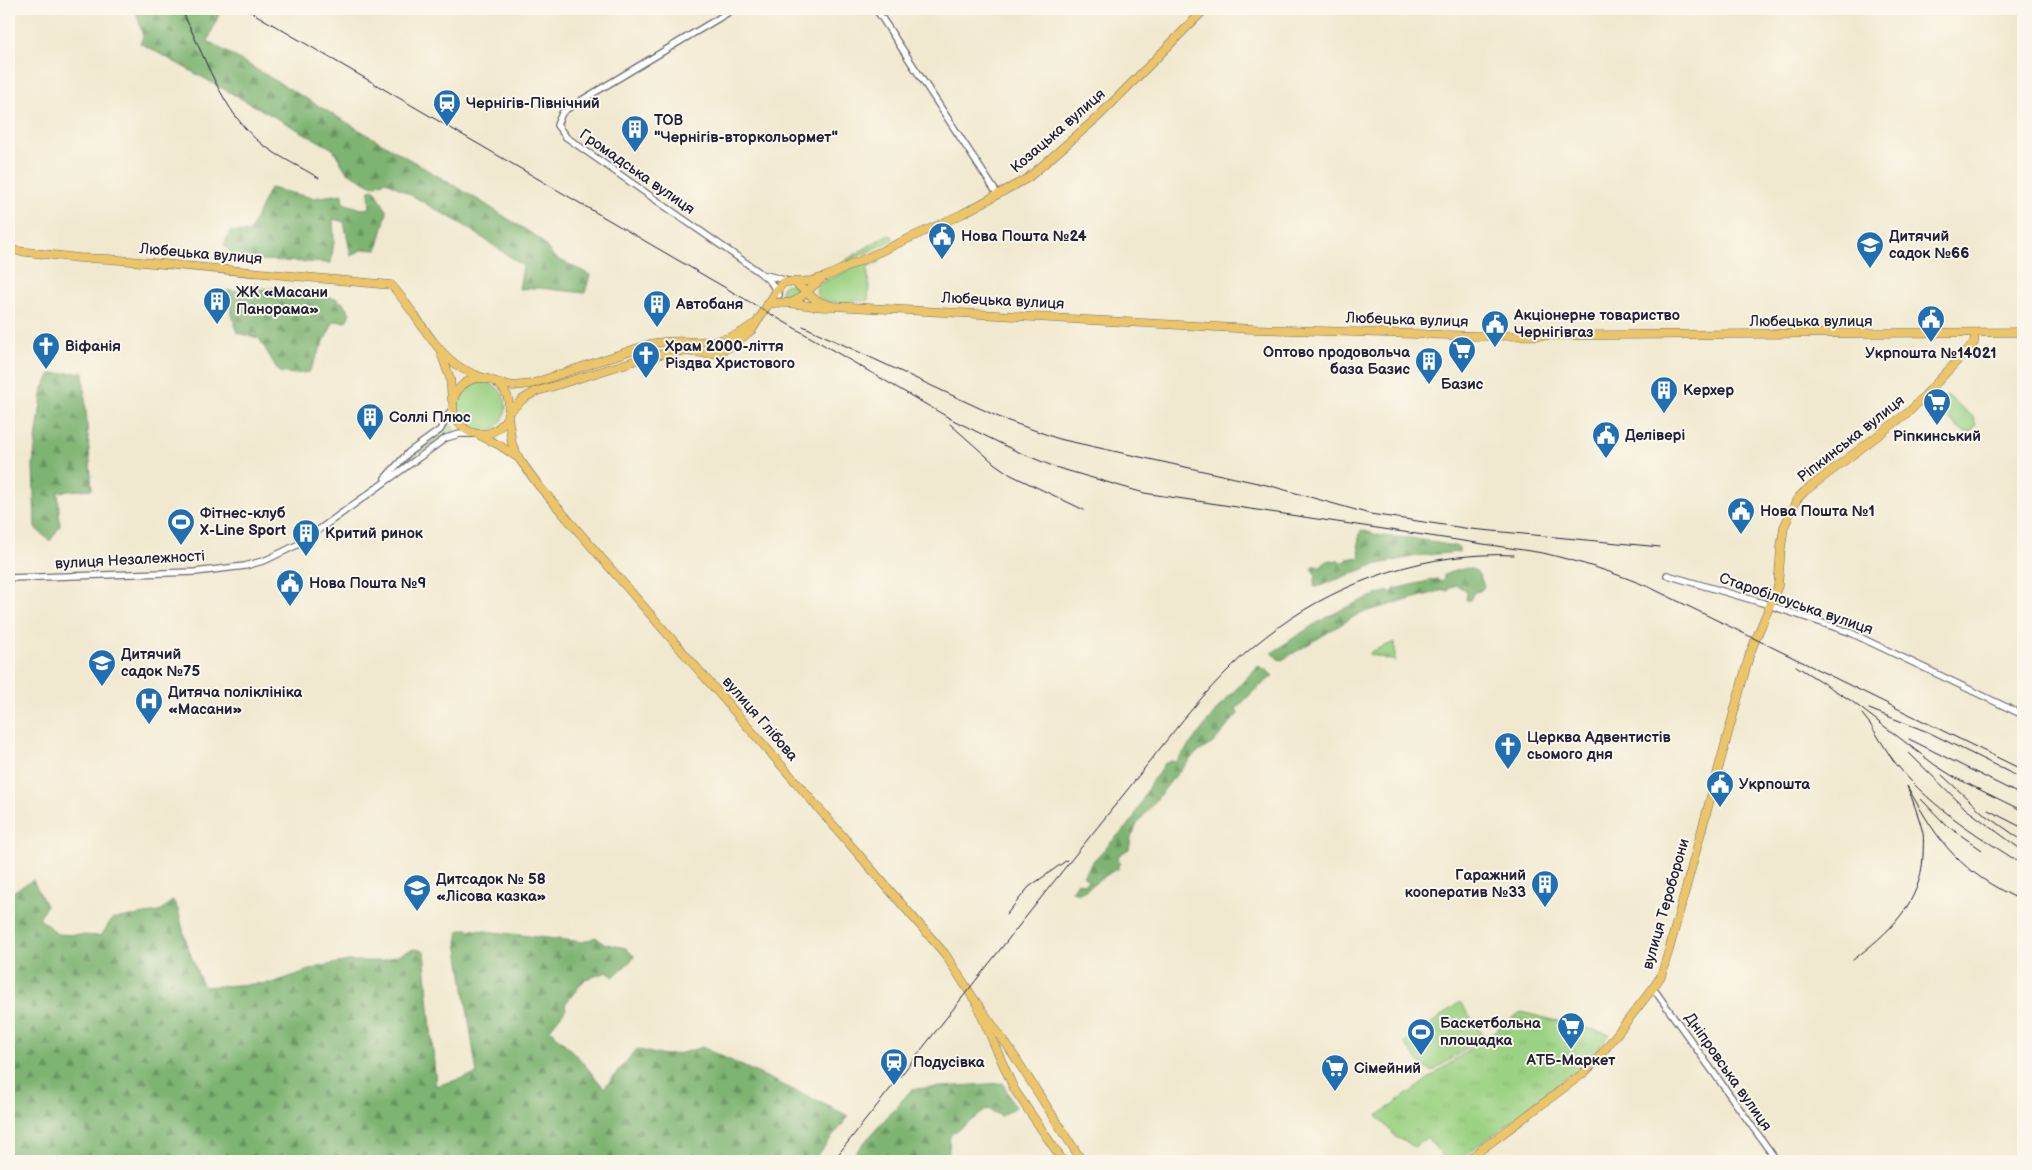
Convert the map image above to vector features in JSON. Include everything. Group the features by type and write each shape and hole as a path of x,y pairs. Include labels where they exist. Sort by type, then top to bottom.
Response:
{"main road":[{"name":"Козацька вулиця","path":"793,282 824,278 998,195 1028,178 1069,144 1205,9"},
{"name":"Любецька вулиця","path":"9,250 79,258 109,259 391,285 438,347"},
{"path":"797,300 824,278"},
{"path":"438,347 455,364 486,379 513,386 531,384 666,340 710,343 726,340 747,328 762,314 769,302 793,282 800,294 797,300"},
{"name":"Любецька вулиця","path":"793,282 817,301 832,306 1253,329 1479,336 2023,332"},
{"path":"817,283 813,291 817,301"},
{"path":"780,294 797,300"},
{"path":"769,302 774,302 780,294"},
{"path":"780,294 805,306 832,306"},
{"name":"вулиця Незалежності","path":"477,434 494,432 523,399 534,392 643,358 670,352 711,354 719,352 746,336 762,314"},
{"name":"Ріпкинська вулиця","path":"1756,638 1778,586 1783,532 1787,518 1797,499 1920,402 1974,343 1975,333"},
{"path":"438,347 449,372 453,405 458,422 465,430 477,434"},
{"name":"вулиця Незалежності","path":"453,405 456,393 464,384 474,379 486,379"},
{"path":"496,382 507,396 508,414"},
{"name":"вулиця Глібова","path":"508,414 512,444 520,460 568,520 936,942 974,999"},
{"name":"вулиця Глібова","path":"477,434 507,450 520,460"},
{"name":"вулиця Тероборони","path":"1466,1161 1584,1073 1595,1062 1661,976 1737,699 1756,638"},
{"path":"974,999 1009,1048 1082,1161"},
{"path":"974,999 1005,1071 1025,1106 1062,1160 1074,1149"},
{"path":"1025,1106 1040,1096"}],"street":[{"name":"Громадська вулиця","path":"734,9 567,109 562,113 557,125 566,138 759,272"},
{"path":"876,9 998,195"},
{"path":"759,272 793,282"},
{"path":"759,272 780,294"},
{"name":"вулиця Незалежності","path":"379,486 409,452 440,430 453,405"},
{"name":"вулиця Незалежності","path":"9,578 157,575 254,564 299,544 446,438 460,434 477,434"},
{"name":"Старобілоуська вулиця","path":"1667,575 1849,632 2023,715"},
{"name":"Дніпровська вулиця","path":"1653,988 1777,1161"}],"green space":[{"path":"141,9 221,9 208,41 477,199 540,239 554,257 590,275 585,293 538,288 519,289 523,266 467,227 386,181 373,186 346,171 333,149 140,43 143,37 137,14"},
{"path":"270,188 313,198 342,194 343,203 362,209 370,208 369,191 372,189 376,191 387,212 377,250 363,249 351,256 344,222 333,219 334,241 331,263 236,259 224,245 230,231 249,233"},
{"path":"887,235 892,236 893,240 841,265 846,260"},
{"path":"876,257 879,259 879,263 867,267 868,301 850,300 849,303 825,302 817,296 816,289 819,284"},
{"path":"789,284 795,286 797,292 795,298 789,300 783,298 781,292 783,286"},
{"path":"276,288 337,299 344,304 350,313 346,322 334,321 309,372 294,374 279,372 259,338 237,333 226,291"},
{"path":"83,372 92,489 58,492 60,526 50,541 35,528 33,463 43,388 51,374"},
{"path":"481,382 499,389 506,407 499,425 481,432 463,425 456,407 463,389"},
{"path":"1948,396 1973,417 1976,425 1970,432 1965,432 1959,428 1940,408 1939,401"},
{"path":"448,421 456,432 445,435 403,463 442,432"},
{"path":"1361,530 1381,536 1411,538 1459,547 1459,552 1417,556 1374,565 1317,587 1314,586 1316,575 1312,570 1313,566 1323,566 1324,562 1330,560 1346,562 1347,559 1360,557 1358,543"},
{"path":"1467,568 1479,574 1484,587 1480,591 1474,592 1470,600 1466,600 1466,590 1456,585 1449,588 1448,591 1444,590 1360,613 1282,660 1272,653 1313,625 1342,609 1372,596 1388,591 1389,593 1394,591 1394,589 1437,579 1441,582 1444,579 1444,575"},
{"path":"1395,642 1395,661 1369,654 1372,651"},
{"path":"1258,666 1273,676 1255,690 1236,709 1238,714 1213,743 1195,754 1170,782 1137,824 1129,849 1119,855 1117,859 1121,863 1117,866 1119,868 1080,893 1072,891 1078,882 1083,884 1089,881 1083,876 1093,861 1132,821 1151,782 1164,764 1171,761 1176,762 1220,706"},
{"path":"33,880 46,906 39,918 57,934 101,936 112,919 159,912 173,900 178,910 197,973 204,987 272,983 318,967 348,961 382,961 414,949 424,951 436,1086 477,1074 457,942 459,931 466,929 583,942 596,937 603,943 626,948 635,957 613,977 608,972 585,979 565,1004 566,1009 550,1029 579,1058 604,1088 637,1049 655,1054 670,1055 702,1047 849,1116 813,1161 9,1161 9,894"},
{"path":"1460,1002 1484,1036 1432,1072 1421,1065 1404,1043"},
{"path":"1521,1012 1610,1034 1581,1071 1572,1073 1560,1081 1549,1094 1457,1161 1446,1161 1427,1137 1414,1147 1404,1140 1397,1138 1377,1116"},
{"path":"1003,1083 1015,1107 1001,1116 988,1109 950,1135 948,1161 848,1161 912,1089"}],"railway":[{"path":"181,9 215,82 236,117 263,145 319,178"},
{"path":"246,9 951,419 1016,451 1055,467 1144,493 1543,553 1598,568 1651,588 2023,770"},
{"path":"803,326 1003,419 1059,439 1271,486 1370,514 1471,529 1660,547"},
{"path":"950,424 995,464 1011,475 1084,510"},
{"path":"833,1161 1174,731 1212,686 1254,646 1303,611 1331,595 1360,582 1420,563 1483,555 1514,555"},
{"path":"1796,666 1850,700 1935,765 1954,777 2023,811"},
{"path":"1869,709 1928,732 2023,779"},
{"path":"1862,714 1894,762"},
{"path":"1909,739 2023,796"},
{"path":"1908,752 1966,809 2023,851"},
{"path":"1890,756 1919,789 1935,803 1968,829 2023,865"},
{"path":"1942,775 1983,813 2023,841"},
{"path":"1853,960 1890,928 1900,916 1916,889 1921,873 1923,836 1918,815 1907,786 1930,825 1954,855 1983,879 2023,901"},
{"path":"1921,799 1946,825 1982,850"},
{"path":"1988,810 2023,828"},
{"path":"1006,915 1029,887 1067,860"}],"place":[{"name":"Чернігів-Північний","path":"447,127"},
{"name":"ТОВ \"Чернігів-вторкольормет\"","path":"635,153"},
{"name":"Нова Пошта №24","path":"942,260"},
{"name":"Дитячий садок №66","path":"1870,269"},
{"name":"ЖК «Масани Панорама»","path":"217,325"},
{"name":"Автобаня","path":"657,328"},
{"name":"Укрпошта №14021","path":"1931,343"},
{"name":"Акціонерне товариство Чернігівгаз","path":"1495,348"},
{"name":"Віфанія","path":"46,370"},
{"name":"Базис","path":"1462,374"},
{"name":"Храм 2000-ліття Різдва Христового","path":"646,379"},
{"name":"Оптово продовольча база Базис","path":"1429,385"},
{"name":"Керхер","path":"1664,414"},
{"name":"Ріпкинський","path":"1937,426"},
{"name":"Соллі Плюс","path":"370,441"},
{"name":"Делівері","path":"1606,459"},
{"name":"Нова Пошта №1","path":"1741,535"},
{"name":"Фітнес-клуб X-Line Sport","path":"181,546"},
{"name":"Критий ринок","path":"306,557"},
{"name":"Нова Пошта №9","path":"290,607"},
{"name":"Дитячий садок №75","path":"102,687"},
{"name":"Дитяча поліклініка «Масани»","path":"149,725"},
{"name":"Церква Адвентистів сьомого дня","path":"1508,770"},
{"name":"Укрпошта","path":"1720,808"},
{"name":"Гаражний кооператив №33","path":"1545,908"},
{"name":"Дитсадок № 58 «Лісова казка»","path":"417,912"},
{"name":"АТБ-Маркет","path":"1571,1050"},
{"name":"Баскетбольна площадка","path":"1421,1056"},
{"name":"Подусівка","path":"894,1086"},
{"name":"Сімейний","path":"1335,1092"}]}
